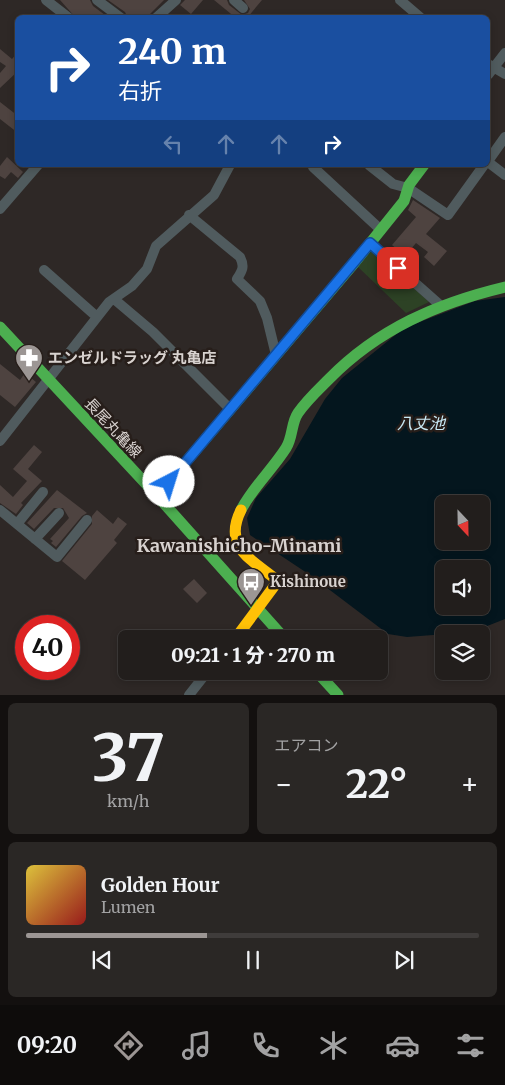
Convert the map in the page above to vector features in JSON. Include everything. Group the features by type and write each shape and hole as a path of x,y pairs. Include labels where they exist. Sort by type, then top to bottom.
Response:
{"street":[{"path":"46,0 65,15"},
{"path":"97,0 117,15"},
{"path":"163,15 176,0"},
{"path":"234,0 243,8"},
{"path":"400,0 418,15"},
{"path":"490,67 505,53"},
{"path":"490,68 505,74"},
{"path":"490,158 505,137"},
{"path":"490,163 505,175"},
{"path":"0,209 36,167"},
{"path":"0,441 97,317 148,269 156,246 214,195 229,167"},
{"path":"313,167 381,230"},
{"path":"372,167 393,184 408,188 448,215 483,167"},
{"path":"157,496 381,230 404,201 408,188 423,167"},
{"path":"189,215 240,257 243,270 237,279 260,301 267,318 276,355"},
{"path":"370,243 440,305"},
{"path":"44,270 97,317"},
{"path":"242,630 278,581 242,552 235,537 235,519 242,506 280,457 293,434 294,419 338,369 364,345 396,324 440,305 505,287"},
{"path":"114,299 153,332 230,409"},
{"name":"長尾丸亀線","path":"0,327 157,496 277,630"},
{"path":"17,524 43,492"},
{"path":"0,510 56,557 86,520"},
{"path":"35,539 58,513"},
{"path":"189,695 201,680"},
{"path":"324,680 338,695"}],"green space":[{"path":"370,251 374,252 429,302 406,313 357,266"}],"water":[{"name":"八丈池","path":"505,297 505,619 490,625 435,625 435,635 407,637 388,634 388,630 383,630 310,575 250,535 247,518 256,498 290,459 325,399 342,378 404,328 475,301"}],"building":[{"path":"60,0 90,0 93,6 105,15 73,15"},
{"path":"108,0 164,0 149,15 126,15"},
{"path":"185,0 203,0 191,14 180,5"},
{"path":"214,0 227,0 229,5 242,15 232,15"},
{"path":"244,0 262,0 250,15 242,15 248,13 250,9"},
{"path":"0,49 12,59 15,56 15,74 0,88 0,73 6,66 0,62"},
{"path":"0,102 15,114 15,131 0,119"},
{"path":"7,157 15,164 15,167 23,172 18,178 11,172 5,179 0,176 0,166"},
{"path":"413,200 440,218 426,234 447,251 434,266 424,257 428,252 416,243 405,256 392,245 416,217 408,210"},
{"path":"0,364 20,380 25,373 36,382 15,407 0,395"},
{"path":"34,445 42,452 28,469 42,481 21,503 23,505 16,514 0,503 0,485 13,497 27,481 13,469"},
{"path":"57,490 87,513 82,516 56,547 51,543 53,541 50,539 69,518 63,508 54,508 34,529 27,523"},
{"path":"97,510 113,524 118,517 127,524 114,540 117,543 85,580 62,561 92,524 92,516"},
{"path":"194,579 207,593 197,603 183,589"}],"traffic: fast":[{"path":"157,496 351,267 404,201 409,185 422,167"},
{"path":"241,510 286,448 298,413 313,395 348,361 389,332 410,320 456,301 505,287"},
{"path":"0,327 160,499 277,630"},
{"path":"324,680 338,695"}],"traffic: slow":[{"path":"241,510 236,523 235,534 238,544 250,559 278,581 242,630"}],"place":[{"name":"エンゼルドラッグ 丸亀店","path":"29,382"},
{"name":"Kishinoue","path":"251,606"}],"district":[{"name":"Kawanishicho-Minami","path":"239,546"}],"route":[{"path":"169,482 370,243 398,268"}]}
